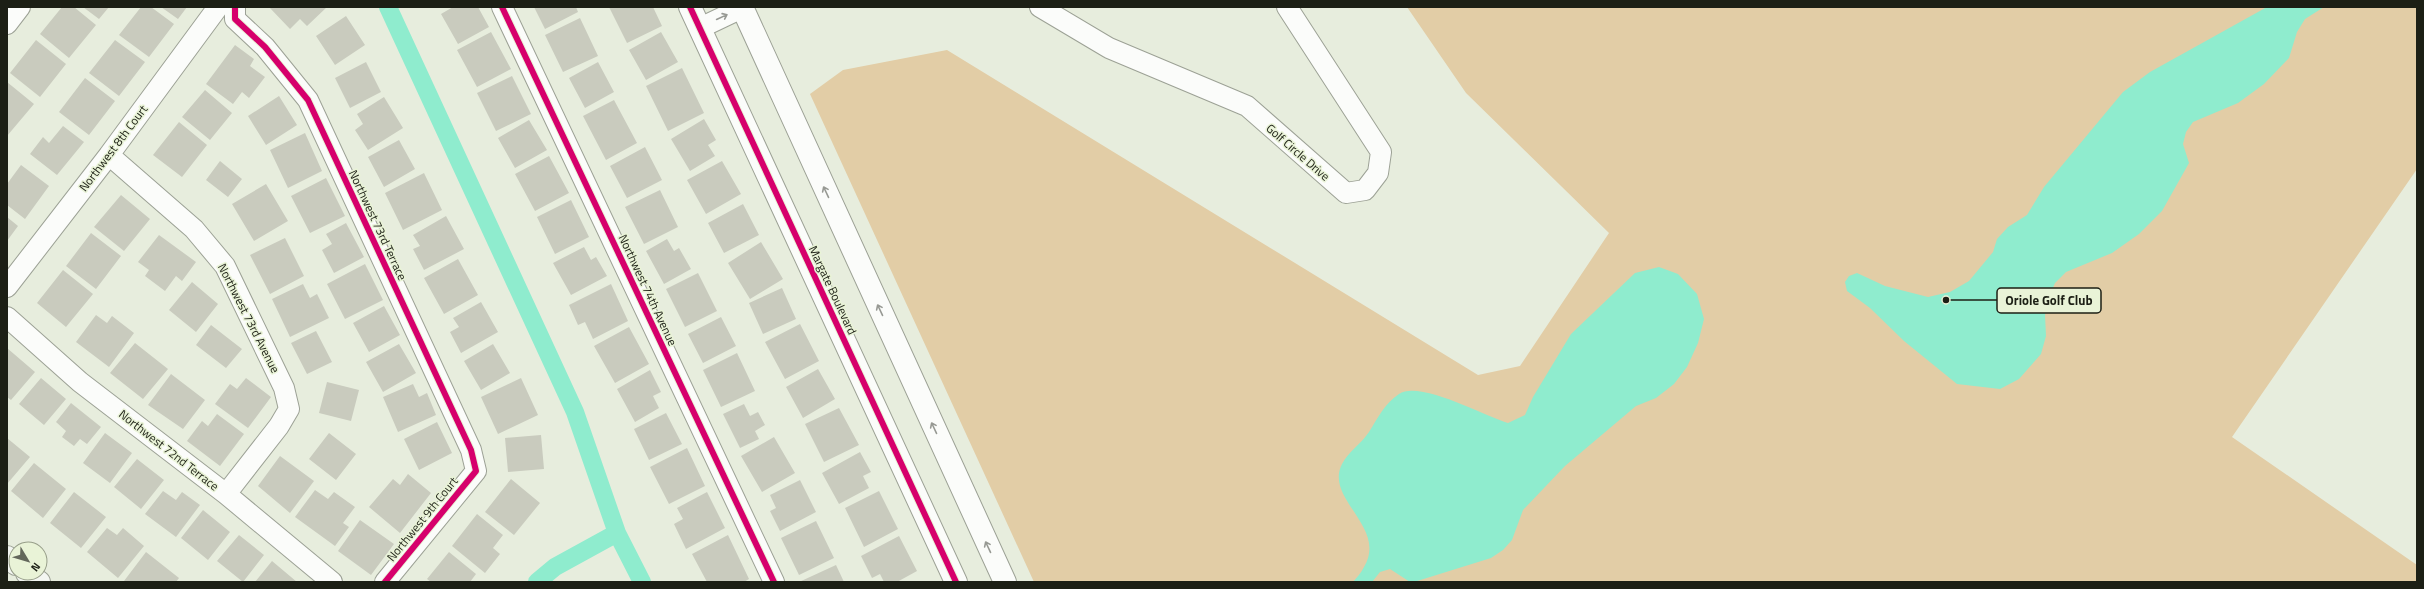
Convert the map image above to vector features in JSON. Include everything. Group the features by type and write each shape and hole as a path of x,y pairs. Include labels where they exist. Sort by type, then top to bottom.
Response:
{"street":[{"path":"7,24 20,7"},
{"name":"Northwest 8th Court","path":"7,287 109,155 218,7"},
{"name":"Northwest 73rd Terrace","path":"235,7 235,19 266,46 308,100 471,450 476,471"},
{"name":"Northwest 74th Avenue","path":"502,7 774,582"},
{"name":"Margate Boulevard","path":"690,7 956,582"},
{"path":"700,28 743,7 1005,582"},
{"name":"Golf Circle Drive","path":"1040,7 1109,48 1247,106 1346,193 1365,190 1378,173 1380,152 1287,7"},
{"name":"Northwest 73rd Avenue","path":"109,155 194,229 225,266 284,388 289,409 279,426 226,494"},
{"name":"Northwest 72nd Terrace","path":"7,317 80,382 226,494 332,582"},
{"name":"Northwest 9th Court","path":"385,582 476,471"}],"shaded area":[{"path":"1407,7 2417,7 2417,169 2232,437 2417,565 2417,582 1034,582 810,94 843,70 947,50 1478,375 1520,366 1609,233 1466,93"},
{"path":"2267,7 2324,7 2305,19 2297,32 2289,58 2264,84 2238,103 2193,122 2186,132 2183,144 2189,163 2162,211 2139,234 2112,253 2066,272 2055,283 2048,299 2045,315 2046,336 2041,354 2019,379 2000,389 1957,384 1904,341 1870,308 1847,291 1845,282 1849,276 1857,273 1885,286 1928,297 1950,292 1969,281 1993,252 1997,239 2008,227 2027,215 2044,187 2123,92 2150,72"},
{"path":"1659,267 1678,274 1697,294 1704,319 1698,343 1687,367 1674,384 1656,398 1636,406 1565,466 1523,510 1512,540 1503,550 1491,558 1414,582 1410,582 1390,569 1380,572 1372,582 1353,582 1363,569 1369,553 1368,539 1363,526 1341,489 1339,477 1342,464 1366,436 1389,402 1399,394 1409,391 1422,392 1437,395 1508,423 1525,415 1533,397 1571,334 1635,273"}],"building":[{"path":"62,7 74,7 96,25 69,58 40,34"},
{"path":"83,7 109,7 99,19"},
{"path":"141,7 151,7 174,24 149,57 119,35"},
{"path":"161,7 187,7 178,19"},
{"path":"269,7 327,7 307,26 300,19 290,29"},
{"path":"453,7 478,7 489,27 458,44 441,14"},
{"path":"534,7 576,7 578,12 545,29"},
{"path":"609,7 653,7 662,26 627,43"},
{"path":"346,16 365,45 335,65 316,36"},
{"path":"580,18 598,56 563,72 545,35"},
{"path":"491,32 511,69 477,87 457,50"},
{"path":"661,32 678,62 646,80 629,50"},
{"path":"36,40 66,64 40,97 10,73"},
{"path":"115,40 145,62 119,96 89,73"},
{"path":"235,45 254,59 250,66 265,77 249,98 242,92 233,104 206,84"},
{"path":"366,62 381,92 350,108 335,78"},
{"path":"598,62 614,92 585,108 569,78"},
{"path":"682,68 704,113 668,131 646,86"},
{"path":"512,76 531,114 496,131 477,93"},
{"path":"85,78 115,101 89,135 59,112"},
{"path":"7,82 34,104 7,136"},
{"path":"205,90 232,113 210,140 182,117"},
{"path":"279,96 297,125 266,145 248,116"},
{"path":"384,97 403,128 368,150 355,130 363,124 357,114"},
{"path":"614,100 637,143 606,160 583,116"},
{"path":"704,119 716,140 708,145 715,156 690,171 671,139"},
{"path":"529,120 547,150 515,168 498,138"},
{"path":"179,122 207,145 182,177 153,155"},
{"path":"63,126 84,142 57,175 30,154 43,137 49,143"},
{"path":"305,133 322,171 288,188 270,150"},
{"path":"399,140 415,169 384,187 368,157"},
{"path":"645,147 662,180 627,198 610,166"},
{"path":"549,156 569,193 535,211 515,174"},
{"path":"220,161 242,179 228,197 206,180"},
{"path":"722,161 741,194 706,214 687,180"},
{"path":"21,165 49,186 25,219 7,205 7,184"},
{"path":"424,173 442,210 403,230 385,193"},
{"path":"326,178 345,216 310,233 291,196"},
{"path":"266,184 288,221 254,241 232,204"},
{"path":"660,190 678,227 644,244 625,207"},
{"path":"121,195 150,219 124,251 94,227"},
{"path":"571,200 589,237 555,254 537,217"},
{"path":"743,204 759,235 724,253 708,223"},
{"path":"446,216 464,249 424,270 413,249 420,246 413,235"},
{"path":"7,217 18,226 7,241"},
{"path":"346,223 364,257 334,273 322,250 332,244 326,234"},
{"path":"91,233 121,256 96,289 66,266"},
{"path":"159,235 196,262 182,281 176,276 165,291 145,276 149,270 138,262"},
{"path":"285,238 304,276 270,294 250,255"},
{"path":"667,239 674,251 679,248 691,269 664,284 646,251"},
{"path":"761,242 783,279 750,299 728,263"},
{"path":"584,247 591,260 596,257 607,276 571,295 553,263"},
{"path":"458,259 478,295 444,314 424,278"},
{"path":"365,264 383,300 345,319 327,284"},
{"path":"63,270 93,294 66,327 37,303"},
{"path":"698,273 717,311 685,327 666,289"},
{"path":"192,282 218,304 196,332 169,310"},
{"path":"303,284 310,298 317,294 329,318 290,337 272,299"},
{"path":"611,284 628,321 593,339 585,322 578,325 569,305"},
{"path":"782,288 796,319 763,334 749,303"},
{"path":"481,302 498,332 461,353 450,332 459,327 453,318"},
{"path":"384,306 400,335 369,352 353,323"},
{"path":"96,315 107,323 112,316 134,333 109,367 76,342"},
{"path":"721,317 736,346 703,363 688,334"},
{"path":"800,324 819,361 785,379 765,342"},
{"path":"211,325 242,349 226,368 196,345"},
{"path":"629,327 649,364 615,383 594,346"},
{"path":"316,331 332,362 307,374 291,343"},
{"path":"135,343 168,369 143,399 110,373"},
{"path":"399,344 416,373 383,392 366,362"},
{"path":"493,344 510,373 481,390 464,361"},
{"path":"7,348 35,372 11,400 7,397"},
{"path":"737,353 755,391 721,407 703,370"},
{"path":"818,369 835,399 803,418 786,387"},
{"path":"650,370 661,392 653,396 659,408 635,422 617,389"},
{"path":"171,374 205,400 183,429 148,405"},
{"path":"41,378 66,399 44,425 19,404"},
{"path":"246,378 271,397 248,428 215,404 230,384 237,389"},
{"path":"521,378 538,415 498,434 481,397"},
{"path":"327,382 359,390 351,421 319,413"},
{"path":"413,384 419,397 427,393 436,415 398,432 383,397"},
{"path":"71,403 101,427 87,444 80,439 74,446 62,437 66,431 56,422"},
{"path":"744,404 750,416 758,412 765,425 755,431 759,439 740,448 723,414"},
{"path":"839,408 859,445 824,462 805,424"},
{"path":"666,413 682,444 649,460 634,429"},
{"path":"217,414 244,434 220,466 187,441 202,421 208,426"},
{"path":"437,422 452,453 419,470 404,439"},
{"path":"105,433 132,453 110,483 83,463"},
{"path":"329,433 356,454 336,480 309,459"},
{"path":"541,435 544,469 508,472 505,438"},
{"path":"774,437 795,473 762,492 741,456"},
{"path":"7,438 30,457 7,484"},
{"path":"687,448 705,486 669,504 650,467"},
{"path":"860,452 871,472 863,476 869,488 839,504 822,473"},
{"path":"280,456 314,481 290,513 258,486"},
{"path":"137,459 164,480 141,509 114,487"},
{"path":"34,463 66,489 43,518 11,491"},
{"path":"408,474 431,493 400,533 369,507 393,479 400,485"},
{"path":"511,479 540,503 514,535 485,512"},
{"path":"800,480 816,512 780,531 770,511 776,508 770,495"},
{"path":"315,490 328,499 334,492 355,507 343,523 349,527 335,546 295,517"},
{"path":"163,491 176,500 182,492 200,505 176,537 145,514"},
{"path":"879,491 898,529 864,547 845,508"},
{"path":"74,492 106,517 81,548 50,523"},
{"path":"707,492 725,528 686,549 674,524 683,519 677,508"},
{"path":"203,510 230,532 208,560 181,538"},
{"path":"477,514 503,535 493,548 500,554 485,573 452,546"},
{"path":"360,520 394,544 371,575 338,551"},
{"path":"816,521 834,558 799,575 781,538"},
{"path":"107,528 117,535 123,528 144,546 118,578 87,552"},
{"path":"239,535 264,555 243,582 217,561"},
{"path":"728,535 749,579 744,582 707,582 692,554"},
{"path":"899,536 917,571 897,582 884,582 880,574 872,578 861,556"},
{"path":"146,552 179,578 176,582 124,581"},
{"path":"449,552 476,574 470,582 431,582 427,579"},
{"path":"272,561 297,582 255,582"},
{"path":"836,565 844,582 799,582"}],"waterway":[{"path":"388,7 575,412 617,533 642,582"},
{"path":"537,582 555,567 617,533"}],"cycle path":[{"path":"235,7 235,19 265,47 308,100 471,450 476,471 385,582"},
{"path":"502,7 774,582"},
{"path":"690,7 956,582"}],"place":[{"name":"Oriole Golf Club","path":"1946,300"}]}
